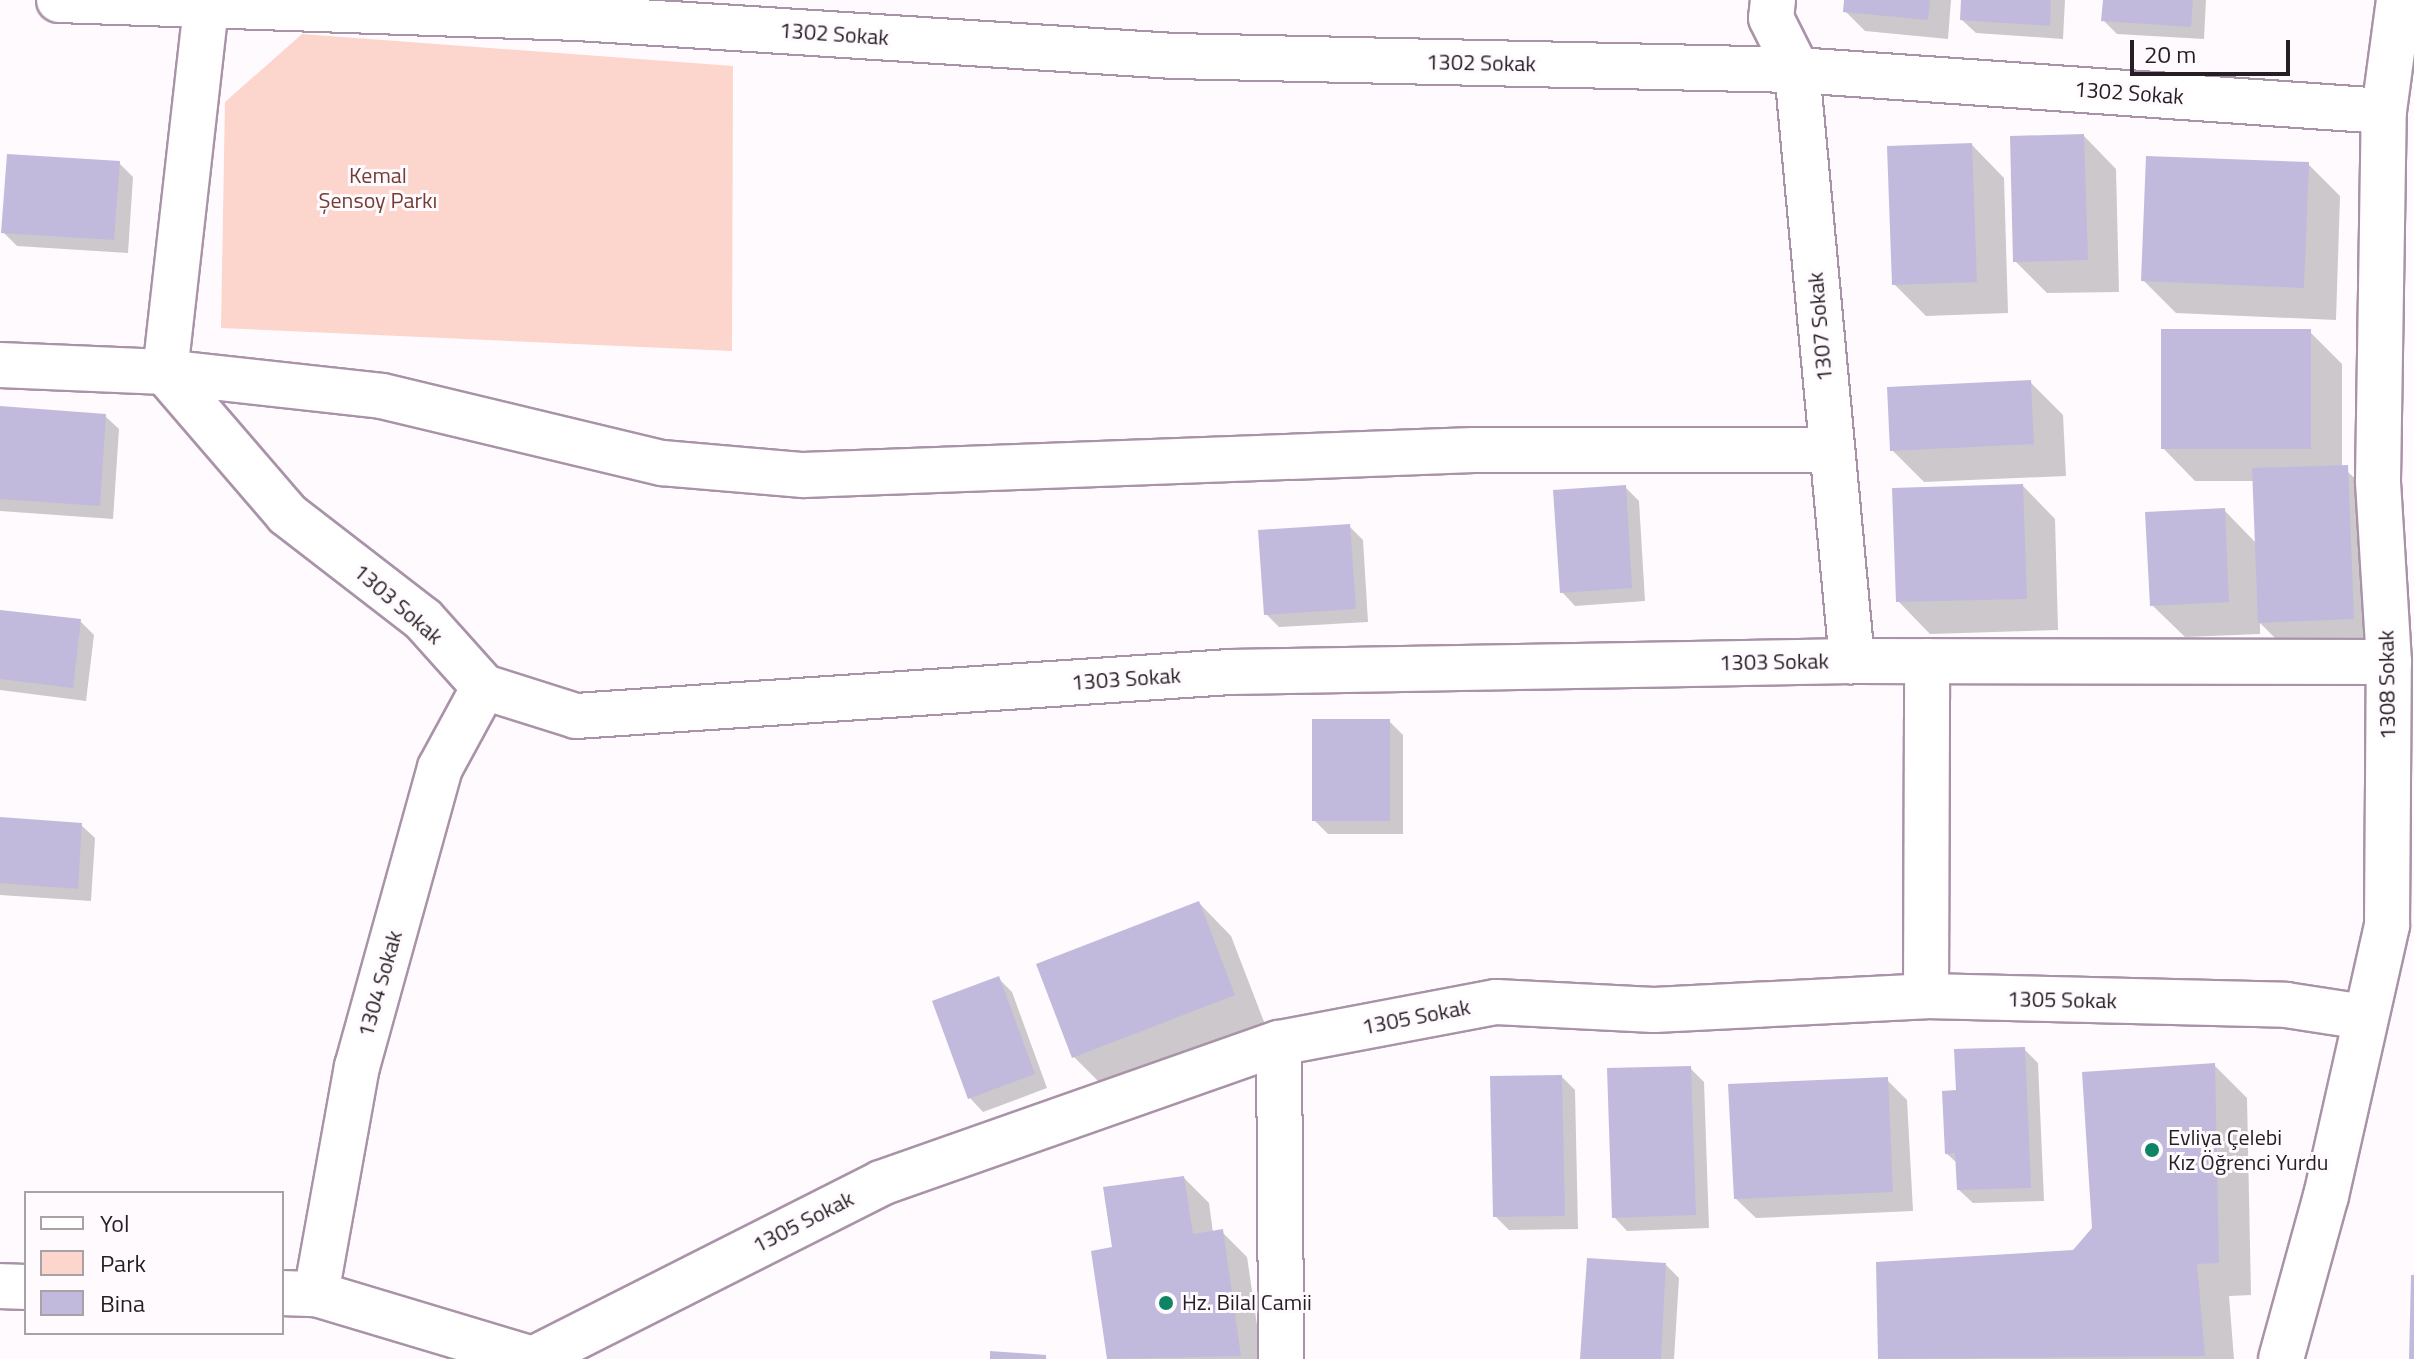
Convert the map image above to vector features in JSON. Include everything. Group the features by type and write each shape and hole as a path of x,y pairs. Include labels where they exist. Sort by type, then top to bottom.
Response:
{"street":[{"name":"1302 Sokak","path":"59,0 206,7 579,9 1173,56 1797,70 2384,111"},
{"name":"1307 Sokak","path":"1773,0 1771,18 1797,70 1852,661"},
{"name":"1308 Sokak","path":"2281,1359 2326,1196 2364,1017 2400,925 2378,480 2384,111 2399,0"},
{"path":"165,372 206,7"},
{"path":"0,365 165,372 382,396 662,463 803,475 1474,450 1831,450"},
{"name":"1303 Sokak","path":"165,372 287,514 423,619 484,687 576,716 1230,672 1852,661 2389,662"},
{"path":"1926,996 1927,661"},
{"name":"1304 Sokak","path":"299,1294 357,1067 440,768 484,687"},
{"name":"1305 Sokak","path":"533,1359 881,1183 1279,1043 1496,1002 1654,1010 1926,996 2286,1005 2364,1017"},
{"path":"1279,1043 1281,1359"},
{"path":"0,1286 24,1287"},
{"path":"299,1294 533,1359"}],"green space":[{"name":"Kemal Şensoy Parkı","path":"302,34 733,66 732,351 221,328 225,102"}],"building":[{"path":"1844,0 1930,0 1928,20 1843,12"},
{"path":"1961,0 2051,0 2050,26 1960,20"},
{"path":"2103,0 2193,0 2191,27 2101,21"},
{"path":"2084,134 2088,260 2013,262 2010,136"},
{"path":"1972,143 1977,282 1892,285 1887,146"},
{"path":"7,154 120,161 114,240 1,233"},
{"path":"2146,156 2309,162 2304,288 2141,281"},
{"path":"2161,329 2311,329 2311,449 2161,449"},
{"path":"2031,380 2034,444 1890,451 1887,387"},
{"path":"0,406 106,414 100,506 0,499"},
{"path":"2348,465 2354,619 2258,623 2252,468"},
{"path":"2023,484 2027,599 1896,602 1892,488"},
{"path":"1626,485 1632,588 1560,593 1553,490"},
{"path":"2225,508 2229,602 2150,606 2145,512"},
{"path":"1350,524 1356,609 1264,615 1258,530"},
{"path":"0,610 81,619 73,688 0,679"},
{"path":"1312,719 1390,719 1390,821 1312,821"},
{"path":"0,817 82,823 78,889 0,883"},
{"path":"1199,901 1235,995 1072,1058 1036,964"},
{"path":"999,976 1035,1074 968,1099 932,1001"},
{"path":"2025,1047 2031,1188 1957,1190 1955,1153 1945,1154 1942,1091 1956,1090 1954,1049"},
{"name":"Evliya Çelebi Kız Öğrenci Yurdu","path":"2215,1063 2219,1263 2197,1264 2205,1356 1878,1359 1876,1262 2073,1250 2092,1228 2082,1072"},
{"path":"1691,1066 1696,1215 1612,1218 1607,1068"},
{"path":"1562,1075 1565,1216 1493,1217 1490,1076"},
{"path":"1888,1077 1893,1192 1734,1199 1728,1084"},
{"name":"Hz. Bilal Camii","path":"1184,1176 1193,1234 1223,1229 1241,1356 1107,1359 1091,1251 1112,1247 1103,1187"},
{"path":"1587,1258 1666,1263 1661,1359 1580,1359"},
{"path":"2411,1275 2414,1275 2414,1359 2409,1359"},
{"path":"990,1351 1046,1355 1046,1359 990,1359"}],"place":[{"name":"Evliya Çelebi Kız Öğrenci Yurdu","path":"2152,1150"},
{"name":"Hz. Bilal Camii","path":"1166,1303"}]}
